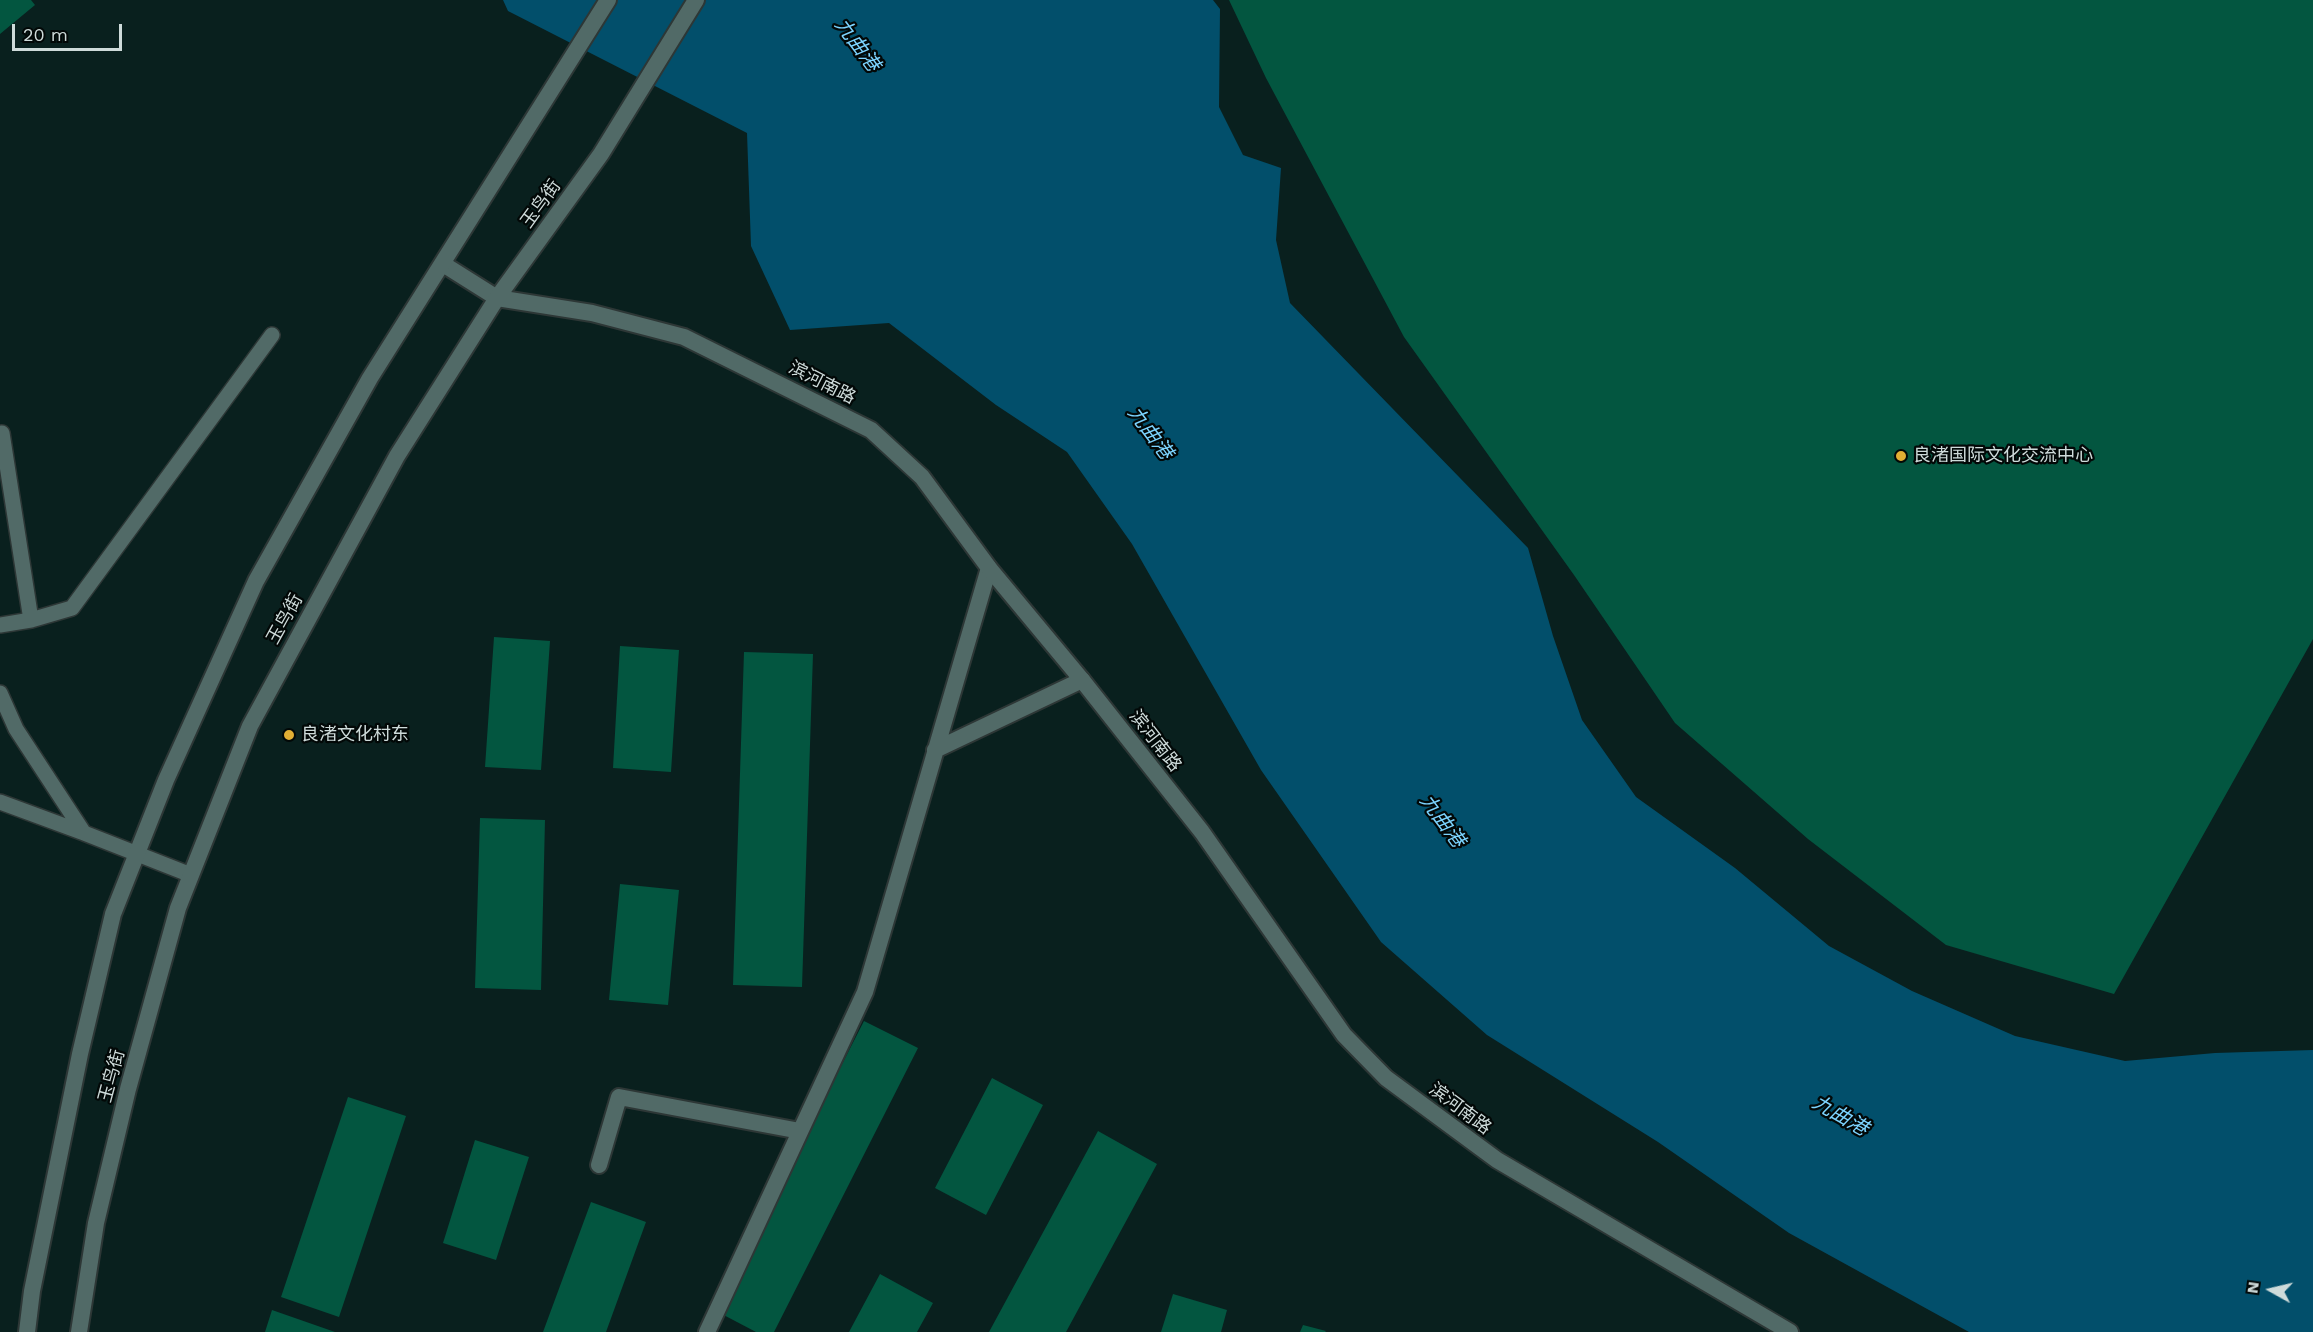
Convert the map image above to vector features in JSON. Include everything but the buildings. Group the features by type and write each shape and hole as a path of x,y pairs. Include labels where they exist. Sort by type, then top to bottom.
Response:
{"street":[{"name":"玉鸟街","path":"27,1332 32,1291 80,1054 113,914 166,780 256,581 370,378 608,0"},
{"name":"玉鸟街","path":"78,1332 96,1223 128,1089 178,908 250,726 397,456 497,298 601,154 696,0"},
{"name":"滨河南路","path":"442,264 497,298 592,313 684,337 871,429 922,477 989,568 1082,680 1202,832 1344,1035 1386,1078 1497,1160 1790,1332"},
{"path":"707,1332 865,992 989,568"},
{"path":"935,750 1082,680"},
{"path":"599,1165 619,1097 800,1131"}],"lane":[{"path":"0,625 32,620 72,608 272,335"},
{"path":"2,433 32,620"},
{"path":"0,693 16,729 84,833"},
{"path":"0,802 191,875"}],"water":[{"name":"九曲港","path":"503,0 1213,0 1220,9 1219,107 1243,155 1281,168 1276,240 1290,303 1528,548 1553,636 1582,720 1636,797 1735,868 1829,946 1912,991 2015,1036 2125,1061 2215,1053 2313,1050 2313,1332 1969,1332 1789,1233 1658,1142 1487,1035 1381,942 1261,770 1132,544 1067,452 996,405 889,323 790,330 751,246 747,133 508,11"}],"place":[{"name":"良渚国际文化交流中心","path":"1901,456"},
{"name":"良渚文化村东","path":"289,735"}]}
